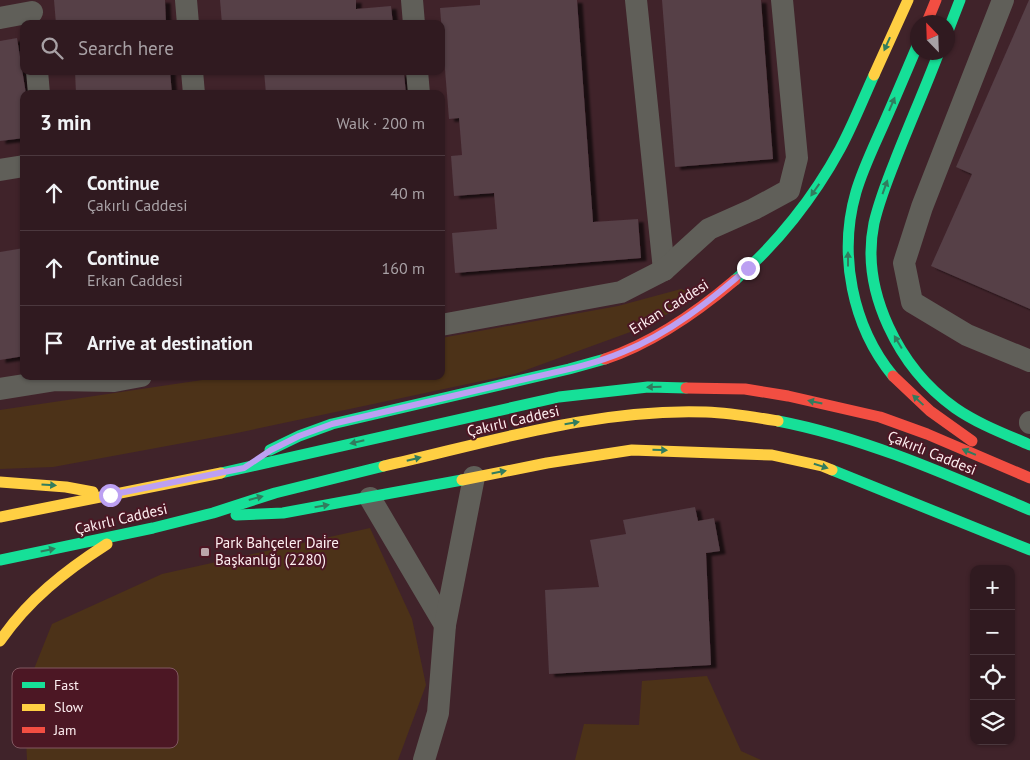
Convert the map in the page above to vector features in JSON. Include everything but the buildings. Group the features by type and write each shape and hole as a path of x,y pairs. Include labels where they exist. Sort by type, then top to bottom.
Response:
{"main road":[{"name":"Erkan Caddesi","path":"244,468 271,450 299,436 332,424 578,367 622,353 654,338 688,316 720,293 748,268 776,240 816,189 833,162 908,0"},
{"path":"930,15 936,0"},
{"path":"954,15 960,0"},
{"path":"911,60 856,192 848,231 848,268 855,306 870,342 892,375 921,403 950,426 1030,478"},
{"path":"936,60 884,191 874,225 871,252 872,276 877,300 888,326 903,352 922,378 947,402 976,420 1030,445"},
{"name":"Çakırlı Caddesi","path":"0,517 244,468 559,397 648,387 745,389 788,396 880,417 927,434 1030,478"},
{"name":"Çakırlı Caddesi","path":"0,560 204,515 278,492 555,426 605,417 697,412 742,416 785,423 862,442 914,461 1030,510"},
{"path":"204,515 283,513 547,463 632,450 772,454 822,466 1030,550"},
{"path":"0,482 66,487 110,495"},
{"path":"0,641 28,604 52,582 74,565 122,534"}],"street":[{"path":"186,0 188,20"},
{"path":"412,0 414,20"},
{"path":"636,0 664,270"},
{"path":"445,324 621,292 664,270 709,228 754,209 789,190 797,158 782,0"},
{"path":"1003,0 922,207 904,263 912,302 967,335 1030,361"},
{"path":"0,18 32,12"},
{"path":"37,75 39,90"},
{"path":"192,75 194,90"},
{"path":"417,75 419,90"},
{"path":"0,170 20,167"},
{"path":"0,389 46,380"},
{"path":"95,380 119,380"},
{"path":"424,760 438,713 445,625 474,477"},
{"path":"370,498 445,625"}],"shaded area":[{"path":"681,289 695,295 674,311 633,331 515,374 232,434 53,467 0,469 0,410 202,380 445,380 445,337 618,306"},
{"path":"370,528 412,619 426,685 398,760 27,760 26,748 178,748 178,668 34,668 52,624 162,574"},
{"path":"707,676 741,751 761,760 575,760 584,724 639,725 642,681"}],"traffic: fast":[{"path":"954,15 960,0"},
{"path":"893,376 867,335 859,312 852,288 848,240 851,216 859,183 911,60"},
{"path":"936,60 889,176 874,223 871,249 873,275 879,301 888,326 901,350 917,372 935,391 955,408 973,419 1030,445"},
{"path":"735,280 780,235 819,185 845,140 874,75"},
{"path":"270,450 299,436 332,424 605,359"},
{"path":"221,473 559,397 648,387 686,388"},
{"path":"778,421 811,428 875,447 1030,510"},
{"path":"0,560 153,528 213,513 275,493 384,466"},
{"path":"832,470 1030,550"},
{"path":"236,515 283,513 462,480"}],"traffic: slow":[{"path":"874,75 908,0"},
{"path":"384,466 544,428 625,415 665,412 706,412 778,421"},
{"path":"462,480 547,463 632,450 772,455 832,470"},
{"path":"0,517 221,473"},
{"path":"0,482 66,487 93,492"},
{"path":"0,641 23,612 48,587 107,544"}],"traffic: jam":[{"path":"930,15 936,0"},
{"path":"605,359 657,336 705,304 735,280"},
{"path":"893,376 930,411 972,441"},
{"path":"686,388 745,389 788,396 880,417 927,434 1030,478"}],"place":[{"name":"Park Bahçeler Dai̇re Başkanlığı (2280)","path":"205,552"}],"route":[{"path":"110,495 244,468 271,450 299,436 332,424 578,367 622,353 654,338 688,316 720,293 748,268"}]}
